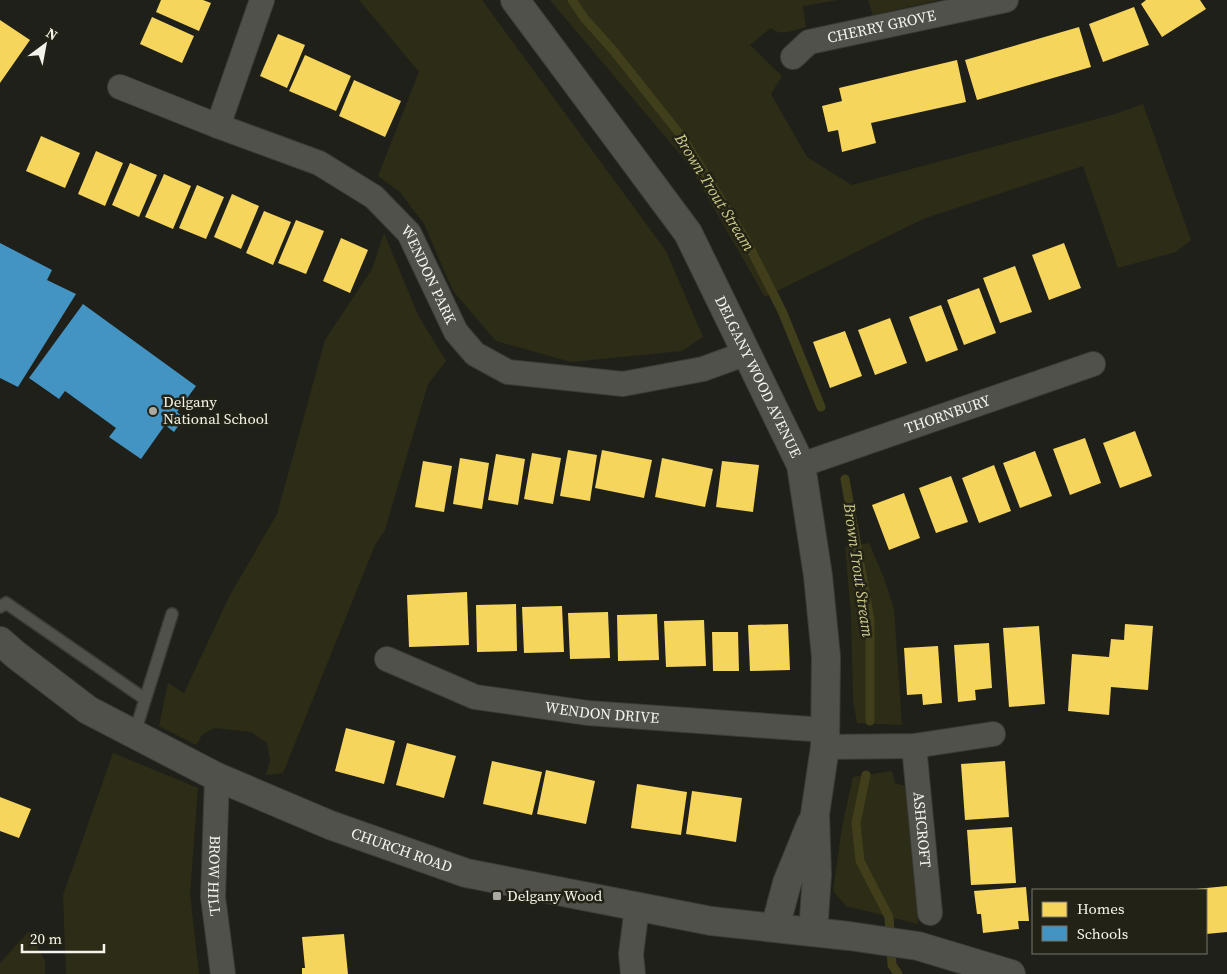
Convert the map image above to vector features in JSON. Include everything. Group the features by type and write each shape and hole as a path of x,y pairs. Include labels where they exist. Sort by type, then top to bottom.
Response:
{"street":[{"path":"218,126 262,0"},
{"name":"DELGANY WOOD AVENUE","path":"514,0 688,233 801,465 818,576 826,657 825,739 815,814 817,875 812,932"},
{"name":"CHERRY GROVE","path":"792,58 809,42 1006,0"},
{"name":"WENDON PARK","path":"120,87 319,163 374,197 409,233 456,332 475,354 508,372 623,384 703,369 747,354"},
{"name":"THORNBURY","path":"801,465 1093,364"},
{"name":"CHURCH ROAD","path":"0,641 88,710 217,777 330,825 466,873 711,921 849,936 918,946 1011,974"},
{"name":"WENDON DRIVE","path":"387,659 475,697 588,713 825,739"},
{"path":"825,739 914,746 992,734"},
{"name":"ASHCROFT","path":"914,746 930,913"},
{"name":"BROW HILL","path":"217,777 213,897 223,974"},
{"name":"DELGANY WOOD AVENUE","path":"775,928 786,883 815,814"},
{"path":"633,974 632,954 637,907"}],"lane":[{"path":"0,607 6,603 145,699"},
{"path":"134,735 172,614"}],"shaded area":[{"path":"359,0 482,0 666,251 703,337 682,351 571,362 496,341 453,291 424,224 400,192 378,176 419,72"},
{"path":"550,0 838,0 803,6 806,27 783,32 775,31 771,28 750,45 782,76 771,94 807,157 852,185 1115,114 1143,104 1191,240 1176,252 1118,268 1083,166 923,219 765,297 689,165"},
{"path":"868,0 939,0 873,15"},
{"path":"384,233 418,315 446,361 428,384 385,530 375,545 283,773 266,775 270,760 267,743 251,732 214,728 202,735 196,745 159,726 168,683 184,693 229,597 277,514 325,340 372,269"},
{"path":"869,543 884,578 894,609 902,725 857,723 853,700 851,614 845,547"},
{"path":"113,753 198,788 190,894 199,974 66,974 63,895"},
{"path":"892,771 895,783 905,786 918,924 846,906 833,891 842,827 853,777"},
{"path":"29,931 45,961 45,974 0,974 0,963"}],"building: Homes":[{"path":"161,0 203,0 211,3 199,31 156,12"},
{"path":"1146,0 1200,0 1206,9 1162,37 1141,4"},
{"path":"1134,7 1149,45 1103,62 1089,24"},
{"path":"152,17 194,36 182,63 140,44"},
{"path":"0,20 30,40 0,83"},
{"path":"1079,27 1091,67 977,100 965,60"},
{"path":"278,34 305,45 287,88 260,76"},
{"path":"305,55 351,76 336,111 289,91"},
{"path":"957,60 966,102 871,123 876,143 842,152 838,130 828,132 822,106 842,101 839,88"},
{"path":"354,80 401,101 385,137 339,116"},
{"path":"41,136 80,153 65,188 26,171"},
{"path":"96,151 123,163 105,206 78,194"},
{"path":"130,163 157,175 139,217 112,205"},
{"path":"164,174 191,186 173,229 145,217"},
{"path":"197,185 224,197 206,239 179,228"},
{"path":"232,194 259,206 241,249 214,237"},
{"path":"264,211 291,222 273,265 246,253"},
{"path":"296,220 324,231 306,274 278,263"},
{"path":"341,238 368,250 350,293 323,281"},
{"path":"1064,243 1081,288 1049,300 1032,255"},
{"path":"1015,266 1032,312 1000,323 983,278"},
{"path":"979,288 996,333 964,345 947,300"},
{"path":"941,305 958,350 926,362 909,317"},
{"path":"890,318 907,363 875,375 858,330"},
{"path":"845,331 862,376 830,388 813,342"},
{"path":"1135,431 1152,476 1120,488 1103,443"},
{"path":"1085,438 1101,483 1070,495 1053,449"},
{"path":"568,450 597,455 590,501 560,496"},
{"path":"602,450 652,460 644,498 595,488"},
{"path":"1035,451 1052,496 1020,508 1003,463"},
{"path":"532,453 561,458 553,504 524,499"},
{"path":"496,454 525,459 518,505 488,500"},
{"path":"460,458 489,463 482,509 453,504"},
{"path":"662,458 713,469 705,507 655,497"},
{"path":"423,461 452,466 444,512 415,507"},
{"path":"722,461 759,465 753,512 716,507"},
{"path":"994,465 1011,511 979,523 962,478"},
{"path":"951,476 968,522 936,533 919,488"},
{"path":"904,493 920,538 889,550 872,505"},
{"path":"467,592 469,645 409,647 407,595"},
{"path":"516,604 517,651 477,652 476,605"},
{"path":"562,606 564,652 524,653 522,607"},
{"path":"608,612 610,658 570,659 568,613"},
{"path":"657,614 659,660 618,661 617,615"},
{"path":"704,620 706,666 666,667 664,621"},
{"path":"788,624 790,670 750,671 748,625"},
{"path":"1125,624 1153,626 1148,690 1111,687 1109,715 1068,711 1072,654 1109,657 1111,639 1124,640"},
{"path":"1039,626 1045,704 1009,707 1003,628"},
{"path":"712,632 738,632 739,671 713,671"},
{"path":"989,643 992,688 975,690 976,700 958,702 954,645"},
{"path":"938,646 942,703 923,705 922,694 907,695 904,648"},
{"path":"346,728 395,741 384,784 335,771"},
{"path":"407,743 456,756 444,798 396,785"},
{"path":"492,761 542,772 532,815 483,804"},
{"path":"1005,761 1009,817 965,820 961,764"},
{"path":"546,770 595,781 586,824 537,814"},
{"path":"637,784 687,792 681,835 631,828"},
{"path":"692,791 742,798 736,842 686,834"},
{"path":"0,797 31,809 19,838 0,831"},
{"path":"1012,827 1016,883 971,885 967,830"},
{"path":"1227,886 1227,932 1207,934 1207,889 1196,889"},
{"path":"1026,887 1029,921 1018,921 1019,929 983,933 981,914 977,914 974,891"},
{"path":"344,934 348,974 302,974 302,968 305,968 302,937"}],"building: Schools":[{"path":"0,243 52,270 47,280 76,294 18,387 0,378"},
{"path":"83,304 196,386 177,412 184,418 174,432 165,425 141,459 109,437 116,428 65,391 59,399 29,378"}],"waterway":[{"name":"Brown Trout Stream","path":"572,0 585,19 612,49 683,138 746,240 782,311 821,407"},
{"name":"Brown Trout Stream","path":"845,479 870,620 870,721"},
{"name":"Brown Trout Stream","path":"866,775 856,823 860,861 889,917 892,965 898,974"}],"place":[{"name":"Delgany National School","path":"153,411"},
{"name":"Delgany Wood","path":"497,896"}]}
